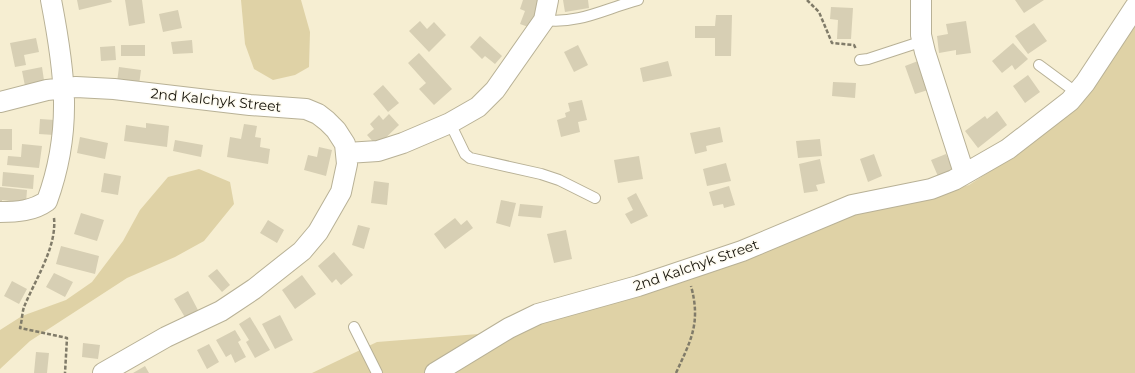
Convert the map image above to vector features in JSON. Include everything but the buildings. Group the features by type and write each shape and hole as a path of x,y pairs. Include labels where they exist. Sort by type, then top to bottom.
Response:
{"street":[{"path":"0,212 21,212 35,208 47,201 62,146 66,111 52,0"},
{"path":"347,153 378,151 450,123 478,107 495,90 544,20 548,0"},
{"path":"921,0 922,41 964,173"},
{"name":"2nd Kalchyk Street","path":"435,373 509,328 532,316 638,286 755,246 852,205 931,189 954,180 1008,149 1057,111 1077,93 1135,7"},
{"name":"2nd Kalchyk Street","path":"0,102 64,88 114,89 250,105 306,109 318,114 336,130 345,144 347,153 345,179 342,192 318,232 302,251 254,289 221,311 166,337 103,373"}],"lane":[{"path":"544,20 559,22 585,18 638,0"},
{"path":"860,60 868,59 922,41"},
{"path":"1039,65 1077,93"},
{"path":"450,123 465,154 470,158 541,174 560,180 595,198"},
{"path":"354,327 377,373"}],"path":[{"path":"807,0 819,12 832,43 856,45 860,60"},
{"path":"47,201 54,215 54,228 46,259 24,308 20,328 67,338 66,373"},
{"path":"676,373 693,335 695,324 695,300 687,269"}],"shaded area":[{"path":"241,0 301,0 310,32 309,67 295,75 273,80 254,69 245,44"},
{"path":"1135,15 1135,373 312,373 377,342 515,331 838,218 932,196 969,185 995,168 1061,117"},
{"path":"199,169 230,182 234,204 204,241 175,257 127,278 30,341 0,369 0,330 22,316 66,300 92,282 123,241 140,210 168,177"}]}
